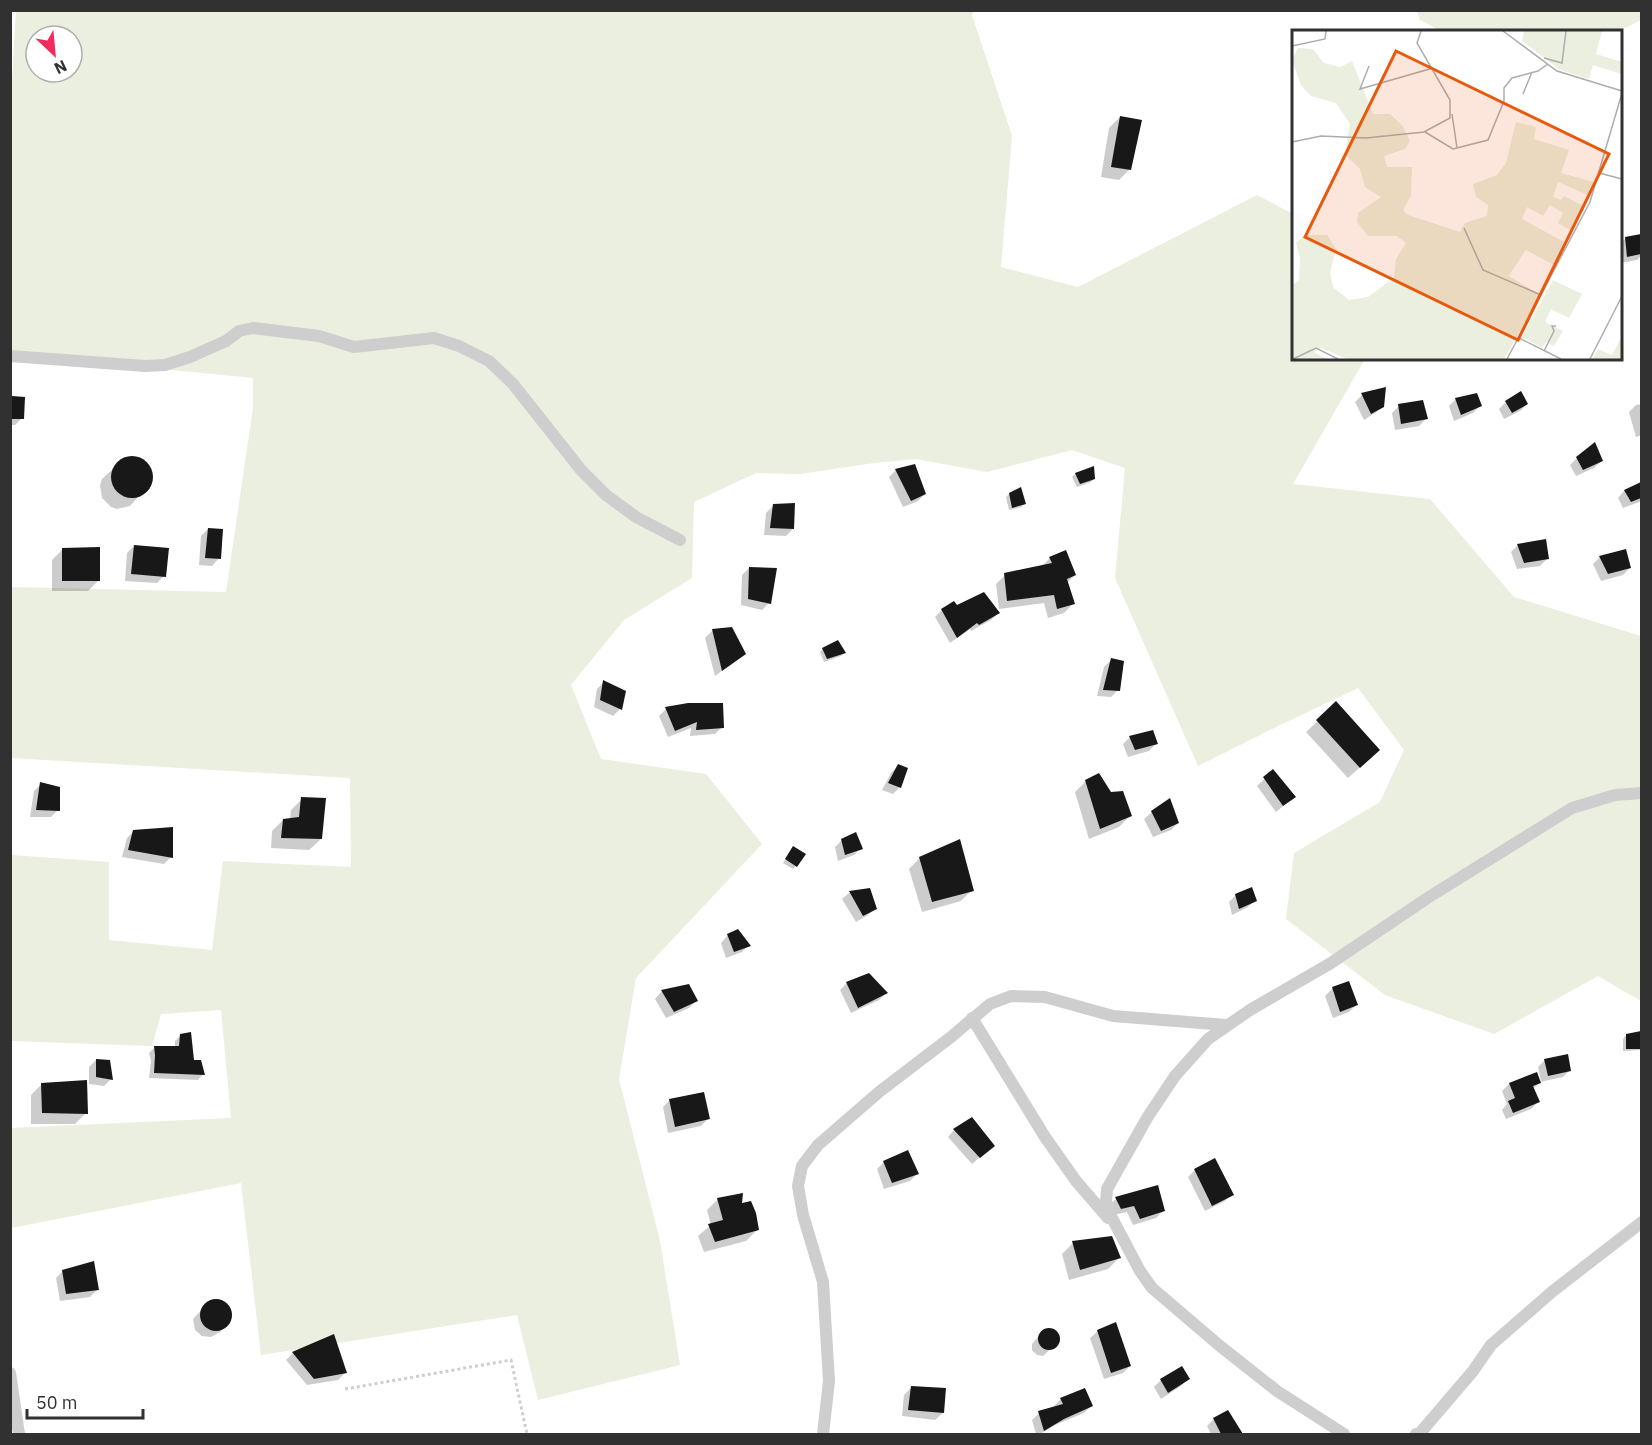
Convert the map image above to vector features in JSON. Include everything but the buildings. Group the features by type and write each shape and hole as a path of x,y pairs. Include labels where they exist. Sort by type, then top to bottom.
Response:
{"street":[{"path":"10,356 145,366 165,365 190,357 226,341 239,332 253,328 319,336 354,347 434,338 459,346 489,361 513,384 581,470 606,495 636,517 680,540"},
{"path":"1344,1434 1277,1391 1152,1288 1117,1228 1106,1202 1107,1189 1147,1118 1175,1076 1208,1039 1227,1025 1332,963 1429,897 1572,808 1615,795 1641,793"},
{"path":"823,1434 829,1381 823,1282 803,1215 798,1186 802,1166 818,1145 879,1092 990,1004 1011,996 1045,997 1113,1016 1227,1025"},
{"path":"972,1018 1057,1154 1076,1181 1117,1228"},
{"path":"1416,1434 1420,1433 1473,1371 1491,1345 1553,1291 1641,1222"},
{"path":"10,1373 19,1434"}],"path":[{"path":"345,1389 511,1360 527,1434"}],"green space":[{"path":"1641,10 1641,20 1621,30 1439,30 1420,20 1417,11"},
{"path":"16,11 974,11 972,15 1012,136 1001,267 1078,287 1257,195 1292,213 1292,360 1364,360 1293,484 1430,499 1514,597 1641,636 1641,1001 1598,976 1494,1034 1385,995 1286,919 1294,853 1380,802 1404,750 1358,688 1198,766 1115,578 1125,468 1072,450 987,472 916,459 800,474 756,473 694,502 692,578 624,620 571,685 601,759 706,774 762,844 636,978 619,1079 660,1241 680,1365 538,1400 517,1315 261,1355 241,1183 11,1228 10,1128 231,1118 221,1010 161,1014 152,1046 11,1041 11,855 109,862 109,940 212,950 223,861 351,867 350,778 11,758 11,587 226,592 253,408 253,378 11,354 10,116"}]}
